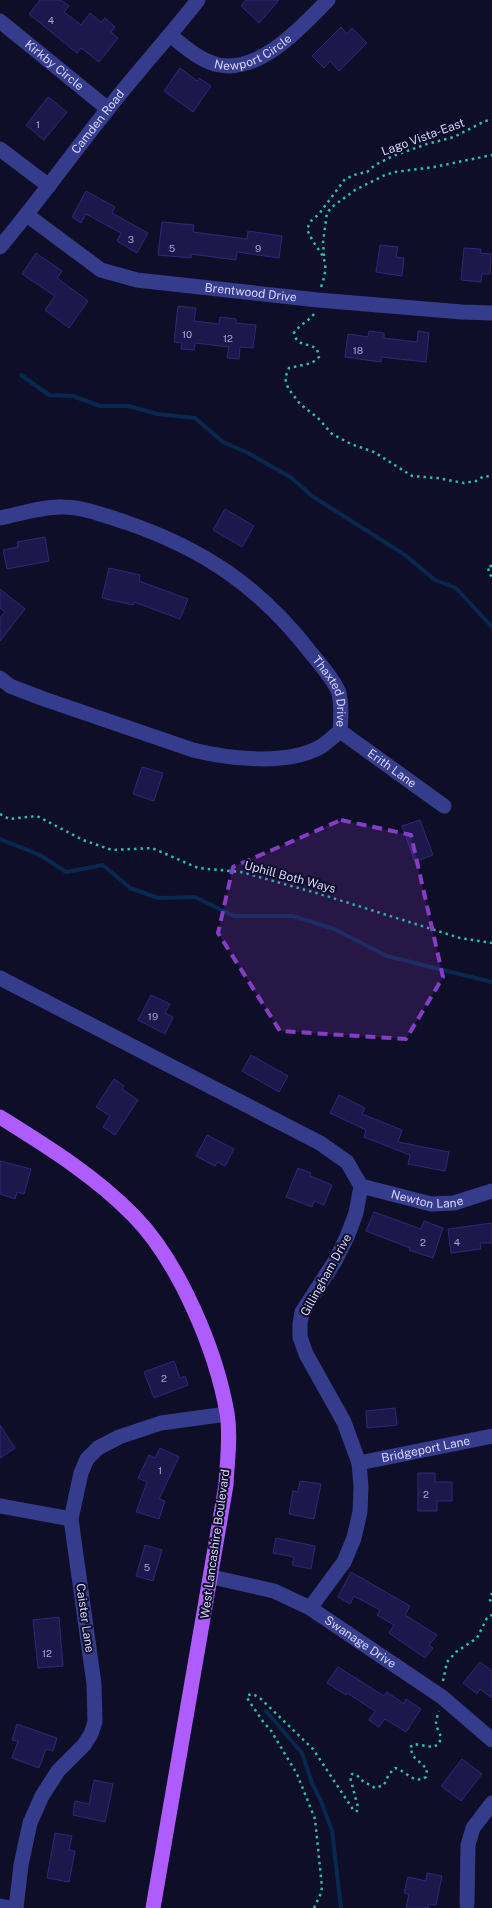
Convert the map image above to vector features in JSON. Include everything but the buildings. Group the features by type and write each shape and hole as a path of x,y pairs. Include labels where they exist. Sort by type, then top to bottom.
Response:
{"main road":[{"name":"West Lancashire Boulevard","path":"0,1117 53,1150 94,1180 135,1218 153,1240 196,1314 218,1372 227,1414 228,1450 226,1485 212,1577 153,1908"}],"street":[{"name":"Camden Road","path":"0,247 108,108 198,0"},
{"name":"Newport Circle","path":"170,35 193,53 218,65 230,66 248,63 292,36 328,0"},
{"name":"Kirkby Circle","path":"0,22 108,108"},
{"path":"0,149 49,186"},
{"name":"Brentwood Drive","path":"27,214 101,270 136,280 318,300 492,313"},
{"name":"Thaxted Drive","path":"0,518 62,507 84,510 159,534 193,550 225,569 263,599 321,665 338,692 342,709 340,731 322,746 306,753 275,758 218,756 193,750 44,699 10,686 0,678"},
{"name":"Erith Lane","path":"340,731 444,806"},
{"path":"0,978 320,1143 347,1162 361,1186"},
{"name":"Newton Lane","path":"361,1186 431,1204 454,1203 492,1191"},
{"name":"Gillingham Drive","path":"310,1608 344,1562 354,1538 360,1512 359,1464 344,1422 306,1354 300,1337 300,1324 302,1312 335,1261 347,1237 356,1213 361,1186"},
{"name":"Caister Lane","path":"16,1908 21,1865 30,1823 42,1796 58,1771 84,1745 91,1734 95,1722 94,1684 71,1518 81,1473 87,1458 98,1448 119,1436 161,1423 227,1414"},
{"name":"Bridgeport Lane","path":"359,1464 492,1436"},
{"path":"0,1506 71,1518"},
{"name":"Swanage Drive","path":"212,1577 274,1591 310,1608 442,1697 492,1740"},
{"path":"467,1904 468,1845 473,1828 492,1804"},
{"path":"0,1906 10,1908"}],"path":[{"name":"Lago Vista-East","path":"325,257 311,240 307,229 311,221 319,214 344,179 367,172 375,165 393,156 454,137 485,121 492,120"},
{"path":"319,291 325,275 323,242 327,213 332,207 355,190 385,175 492,155"},
{"path":"317,308 313,315 299,326 294,333 296,340 300,344 313,346 317,349 319,357 312,363 289,368 285,378 288,388 300,404 318,418 332,434 351,444 374,452 412,476 464,483 476,481 484,476 492,477"},
{"path":"492,566 488,566 492,577"},
{"name":"Uphill Both Ways","path":"0,814 10,818 37,816 83,840 112,850 152,848 198,868 241,872 328,896 460,938 492,943"},
{"path":"492,1593 490,1600 492,1602"},
{"path":"442,1685 447,1662 456,1652 477,1638 487,1618 492,1614"},
{"path":"314,1908 322,1886 315,1819 297,1774 270,1730 251,1705 247,1698 248,1695 253,1694 261,1699 313,1749 354,1811 357,1811 358,1807 350,1777 352,1774 357,1775 367,1784 378,1788 386,1783 389,1774 395,1768 398,1768 414,1779 420,1780 426,1777 427,1769 413,1756 410,1747 414,1744 433,1747 439,1744 441,1738 435,1721 440,1706"}],"highlighted area":[{"path":"341,820 411,835 443,977 406,1039 280,1031 218,933 233,867"}],"waterway":[{"path":"21,375 49,395 73,396 100,406 128,406 158,414 195,418 223,442 248,453 292,478 312,496 405,555 435,580 456,588 492,627"},
{"path":"0,839 40,855 66,872 103,865 130,888 158,898 195,897 234,916 293,916 334,929 387,956 492,982"},
{"path":"266,1711 302,1753 312,1783 321,1801 332,1831 341,1908"}]}
